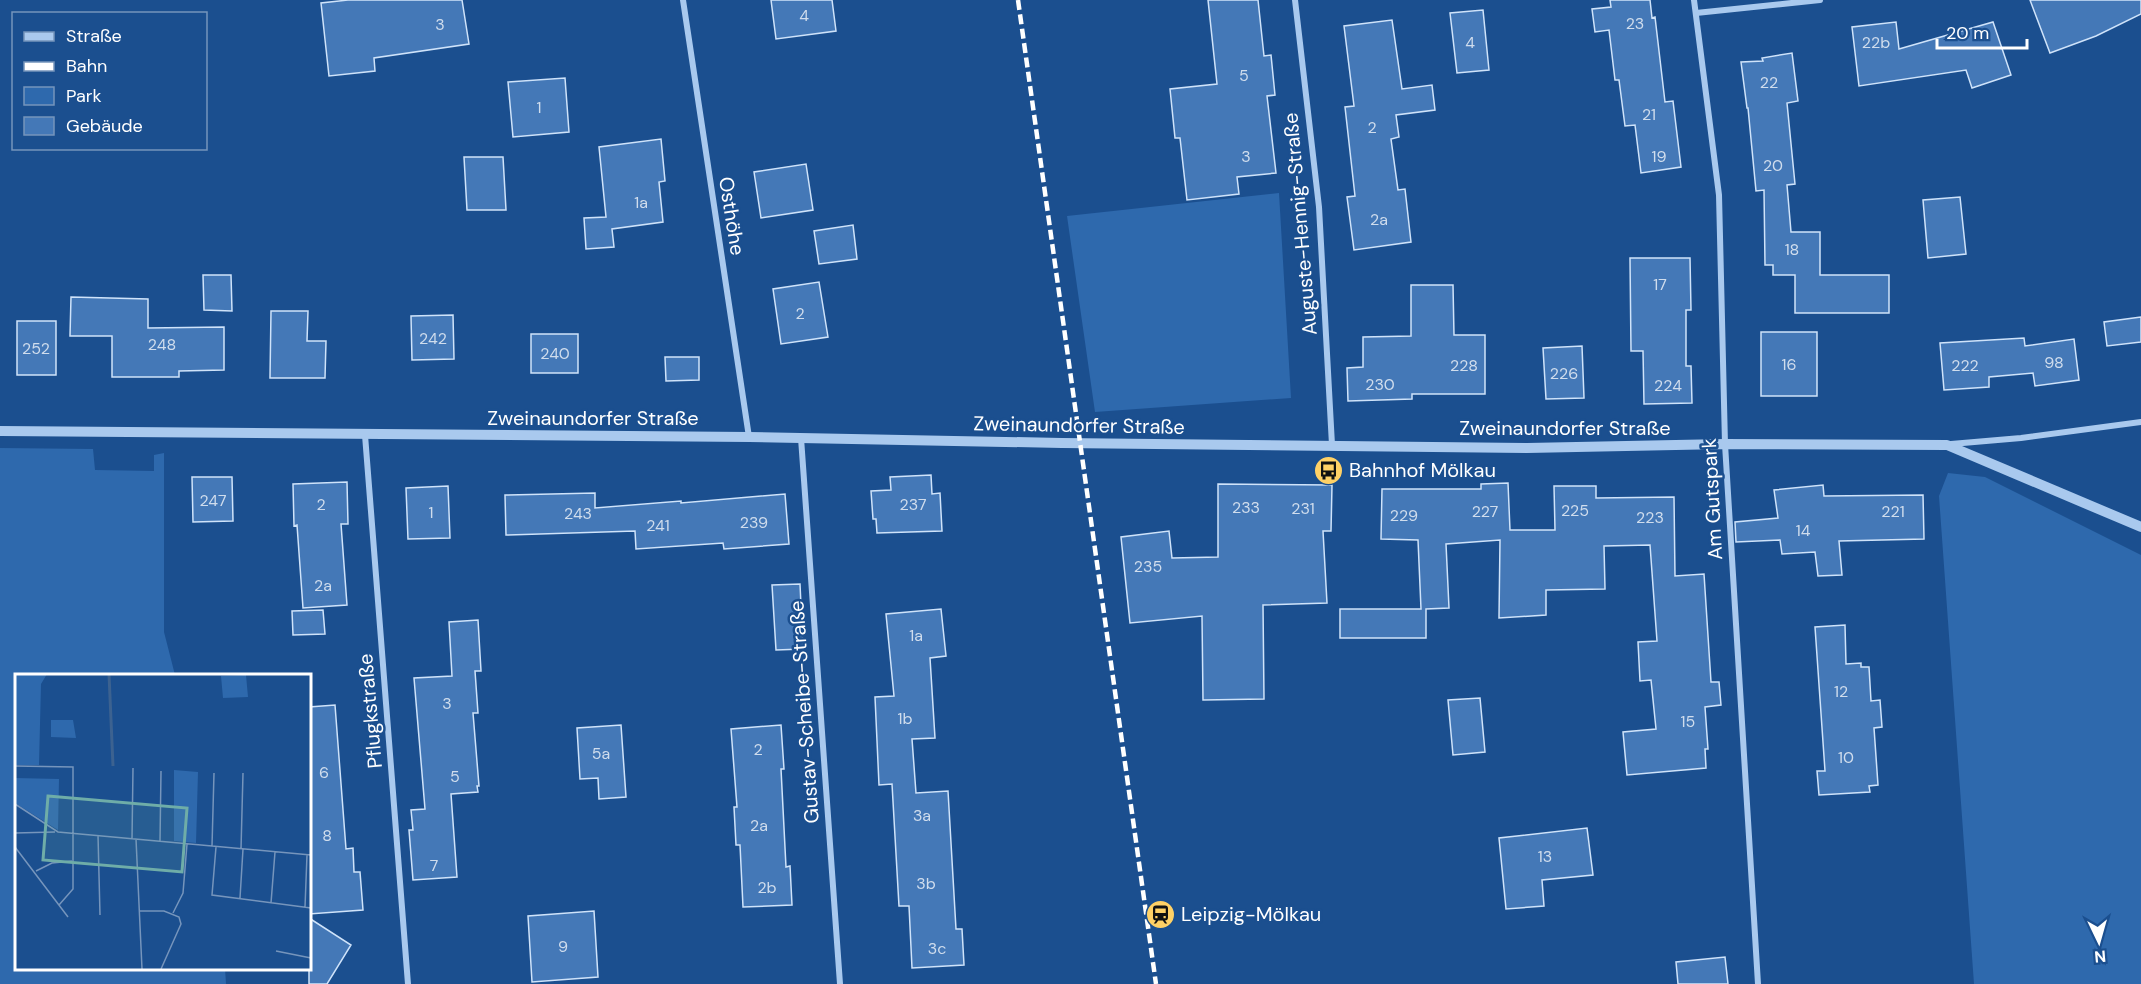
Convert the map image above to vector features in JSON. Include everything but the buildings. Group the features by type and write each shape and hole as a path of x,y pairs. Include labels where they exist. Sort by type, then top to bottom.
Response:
{"street":[{"name":"Osthöhe","path":"683,0 749,437"},
{"name":"Auguste-Hennig-Straße","path":"1295,0 1319,207 1332,445"},
{"name":"Am Gutspark","path":"1694,0 1719,195 1725,444 1758,984"},
{"path":"1696,13 1820,0"},
{"path":"1947,445 2141,422"},
{"name":"Zweinaundorfer Straße","path":"0,431 749,437 1527,448 1725,444 1947,445 2141,527"},
{"name":"Pflugkstraße","path":"365,435 408,984"},
{"name":"Gustav-Scheibe-Straße","path":"801,438 840,984"}],"green space":[{"path":"1279,193 1291,398 1095,412 1067,216"},
{"path":"0,448 93,449 95,470 154,471 154,455 164,453 164,632 175,674 15,674 15,969 225,969 226,984 0,984"},
{"path":"1948,473 1985,477 2141,555 2141,984 1974,984 1939,496"}],"railway":[{"path":"1018,0 1156,984"}],"place":[{"name":"Bahnhof Mölkau","path":"1328,470"},
{"name":"Leipzig-Mölkau","path":"1160,914"}]}
